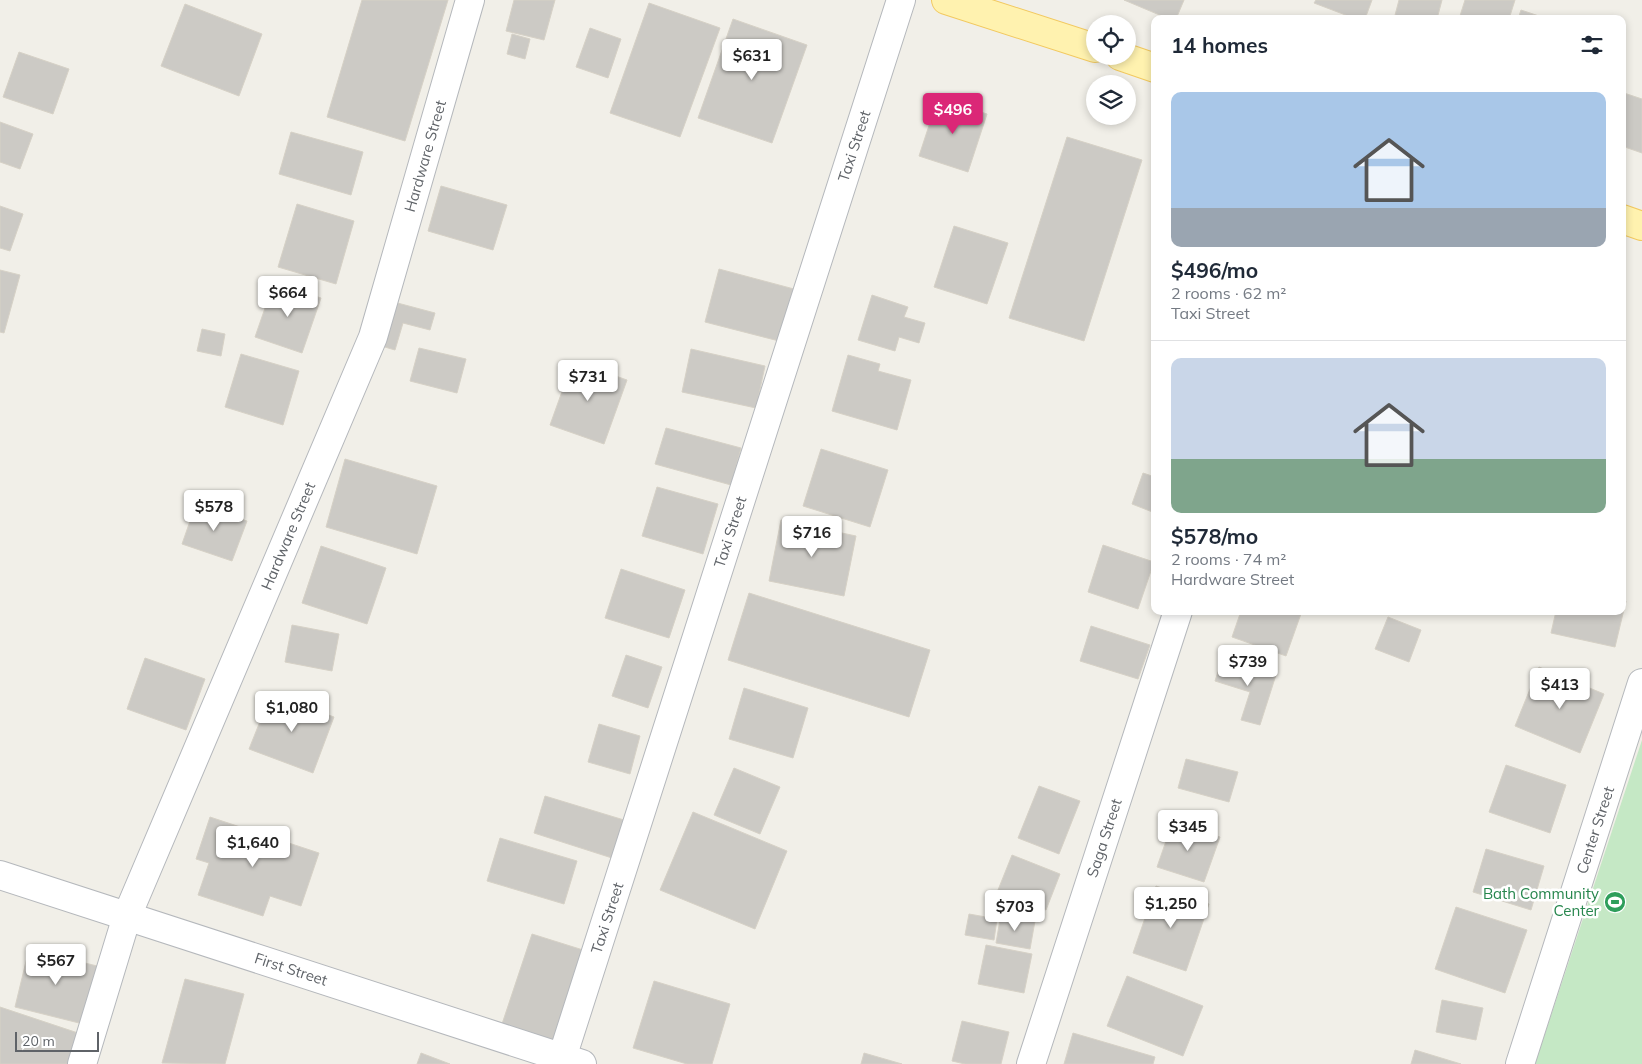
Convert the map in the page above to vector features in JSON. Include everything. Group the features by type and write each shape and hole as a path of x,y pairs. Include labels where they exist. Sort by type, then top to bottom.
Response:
{"main road":[{"path":"946,0 1086,45"},
{"path":"1136,61 1151,67"},
{"path":"1626,220 1642,226"}],"street":[{"name":"Hardware Street","path":"82,1064 127,916 373,337 470,0"},
{"name":"Taxi Street","path":"568,1062 901,0"},
{"name":"Saga Street","path":"1031,1064 1177,615"},
{"name":"Center Street","path":"1520,1064 1642,683"},
{"name":"First Street","path":"0,875 568,1062"}],"green space":[{"name":"Bath Community Center","path":"1642,740 1642,1064 1535,1064"}],"building":[{"path":"362,0 448,0 405,141 327,117"},
{"path":"514,0 555,0 544,40 506,31"},
{"path":"1124,0 1184,0 1178,15 1160,15"},
{"path":"1316,0 1372,0 1366,15 1346,15 1314,3"},
{"path":"1399,0 1442,0 1438,15 1395,15"},
{"path":"1465,0 1515,0 1510,15 1460,15"},
{"path":"649,3 720,28 680,137 610,113"},
{"path":"185,4 262,34 239,96 161,66"},
{"path":"1521,10 1536,15 1519,15"},
{"path":"733,19 807,45 772,143 698,118"},
{"path":"590,28 621,39 608,78 576,67"},
{"path":"512,34 530,39 525,59 507,54"},
{"path":"19,52 69,69 53,114 3,97"},
{"path":"1626,94 1642,99 1642,153 1626,147"},
{"path":"938,98 987,114 968,172 919,156"},
{"path":"0,122 33,134 20,169 0,162"},
{"path":"291,132 363,152 351,195 279,174"},
{"path":"1067,137 1142,160 1084,341 1009,318"},
{"path":"441,186 507,205 493,250 428,231"},
{"path":"297,204 354,221 336,284 278,267"},
{"path":"0,206 23,214 10,251 0,248"},
{"path":"954,226 1008,243 987,304 934,287"},
{"path":"719,269 794,289 779,341 705,322"},
{"path":"0,270 20,275 4,333 0,332"},
{"path":"274,282 321,298 302,353 255,337"},
{"path":"872,295 908,307 904,317 925,323 919,343 899,337 895,351 858,340"},
{"path":"390,301 435,313 430,330 403,323 395,350 378,345"},
{"path":"202,329 225,334 221,356 197,351"},
{"path":"419,348 466,359 457,393 410,381"},
{"path":"691,349 765,366 756,408 682,392"},
{"path":"241,354 299,371 283,425 225,407"},
{"path":"848,355 880,364 878,371 911,380 897,430 832,411"},
{"path":"573,361 627,380 604,444 550,425"},
{"path":"666,428 741,448 731,485 655,464"},
{"path":"821,449 888,470 870,527 803,506"},
{"path":"345,459 437,486 417,554 326,527"},
{"path":"1143,473 1151,476 1151,511 1132,504"},
{"path":"657,487 718,504 703,554 642,536"},
{"path":"196,504 247,521 232,561 182,544"},
{"path":"781,520 856,536 844,596 769,581"},
{"path":"1103,545 1151,561 1151,571 1138,609 1088,592"},
{"path":"321,546 386,568 367,624 302,603"},
{"path":"621,569 685,590 669,638 605,618"},
{"path":"749,593 930,650 909,717 728,660"},
{"path":"1240,615 1301,615 1286,656 1232,637"},
{"path":"1555,615 1623,615 1615,647 1551,633"},
{"path":"1388,617 1421,630 1409,662 1375,649"},
{"path":"292,625 339,634 332,671 285,662"},
{"path":"1091,626 1150,645 1138,679 1080,661"},
{"path":"626,655 662,667 648,708 612,696"},
{"path":"145,658 205,679 186,730 127,709"},
{"path":"1222,659 1276,675 1260,725 1241,720 1250,692 1215,681"},
{"path":"1539,667 1604,694 1580,753 1515,726"},
{"path":"744,688 808,708 793,758 729,739"},
{"path":"271,694 334,717 313,773 249,749"},
{"path":"599,724 640,736 630,774 588,762"},
{"path":"1186,759 1238,772 1229,802 1178,788"},
{"path":"1506,765 1566,785 1550,833 1489,812"},
{"path":"734,768 780,787 760,834 714,815"},
{"path":"1039,786 1080,801 1059,854 1018,838"},
{"path":"545,796 624,820 612,858 534,833"},
{"path":"693,812 787,851 755,929 660,890"},
{"path":"210,817 319,853 301,906 270,896 263,916 198,895 209,863 196,859"},
{"path":"1173,821 1220,837 1204,882 1157,867"},
{"path":"500,838 577,861 564,904 487,881"},
{"path":"1486,849 1544,866 1531,910 1473,892"},
{"path":"1012,855 1060,874 1046,910 998,890"},
{"path":"1156,886 1209,904 1186,971 1133,953"},
{"path":"1456,907 1527,930 1505,993 1435,969"},
{"path":"969,914 997,919 994,940 965,935"},
{"path":"1001,914 1035,921 1030,949 996,943"},
{"path":"532,934 583,950 553,1040 502,1024"},
{"path":"986,945 1032,954 1024,993 978,984"},
{"path":"29,949 97,966 83,1024 15,1007"},
{"path":"1127,976 1203,1006 1183,1056 1107,1026"},
{"path":"185,979 244,994 225,1064 162,1063"},
{"path":"654,981 730,1004 712,1064 687,1064 633,1048"},
{"path":"1442,1000 1483,1008 1476,1040 1436,1032"},
{"path":"0,1007 81,1034 71,1064 0,1064"},
{"path":"962,1021 1009,1032 1001,1064 965,1064 952,1061"},
{"path":"1073,1033 1155,1057 1153,1064 1064,1064"},
{"path":"1415,1050 1461,1064 1411,1064"},
{"path":"421,1053 450,1064 417,1064"},
{"path":"864,1053 902,1064 861,1064"}],"place":[{"name":"Bath Community Center","path":"1615,902"}]}
